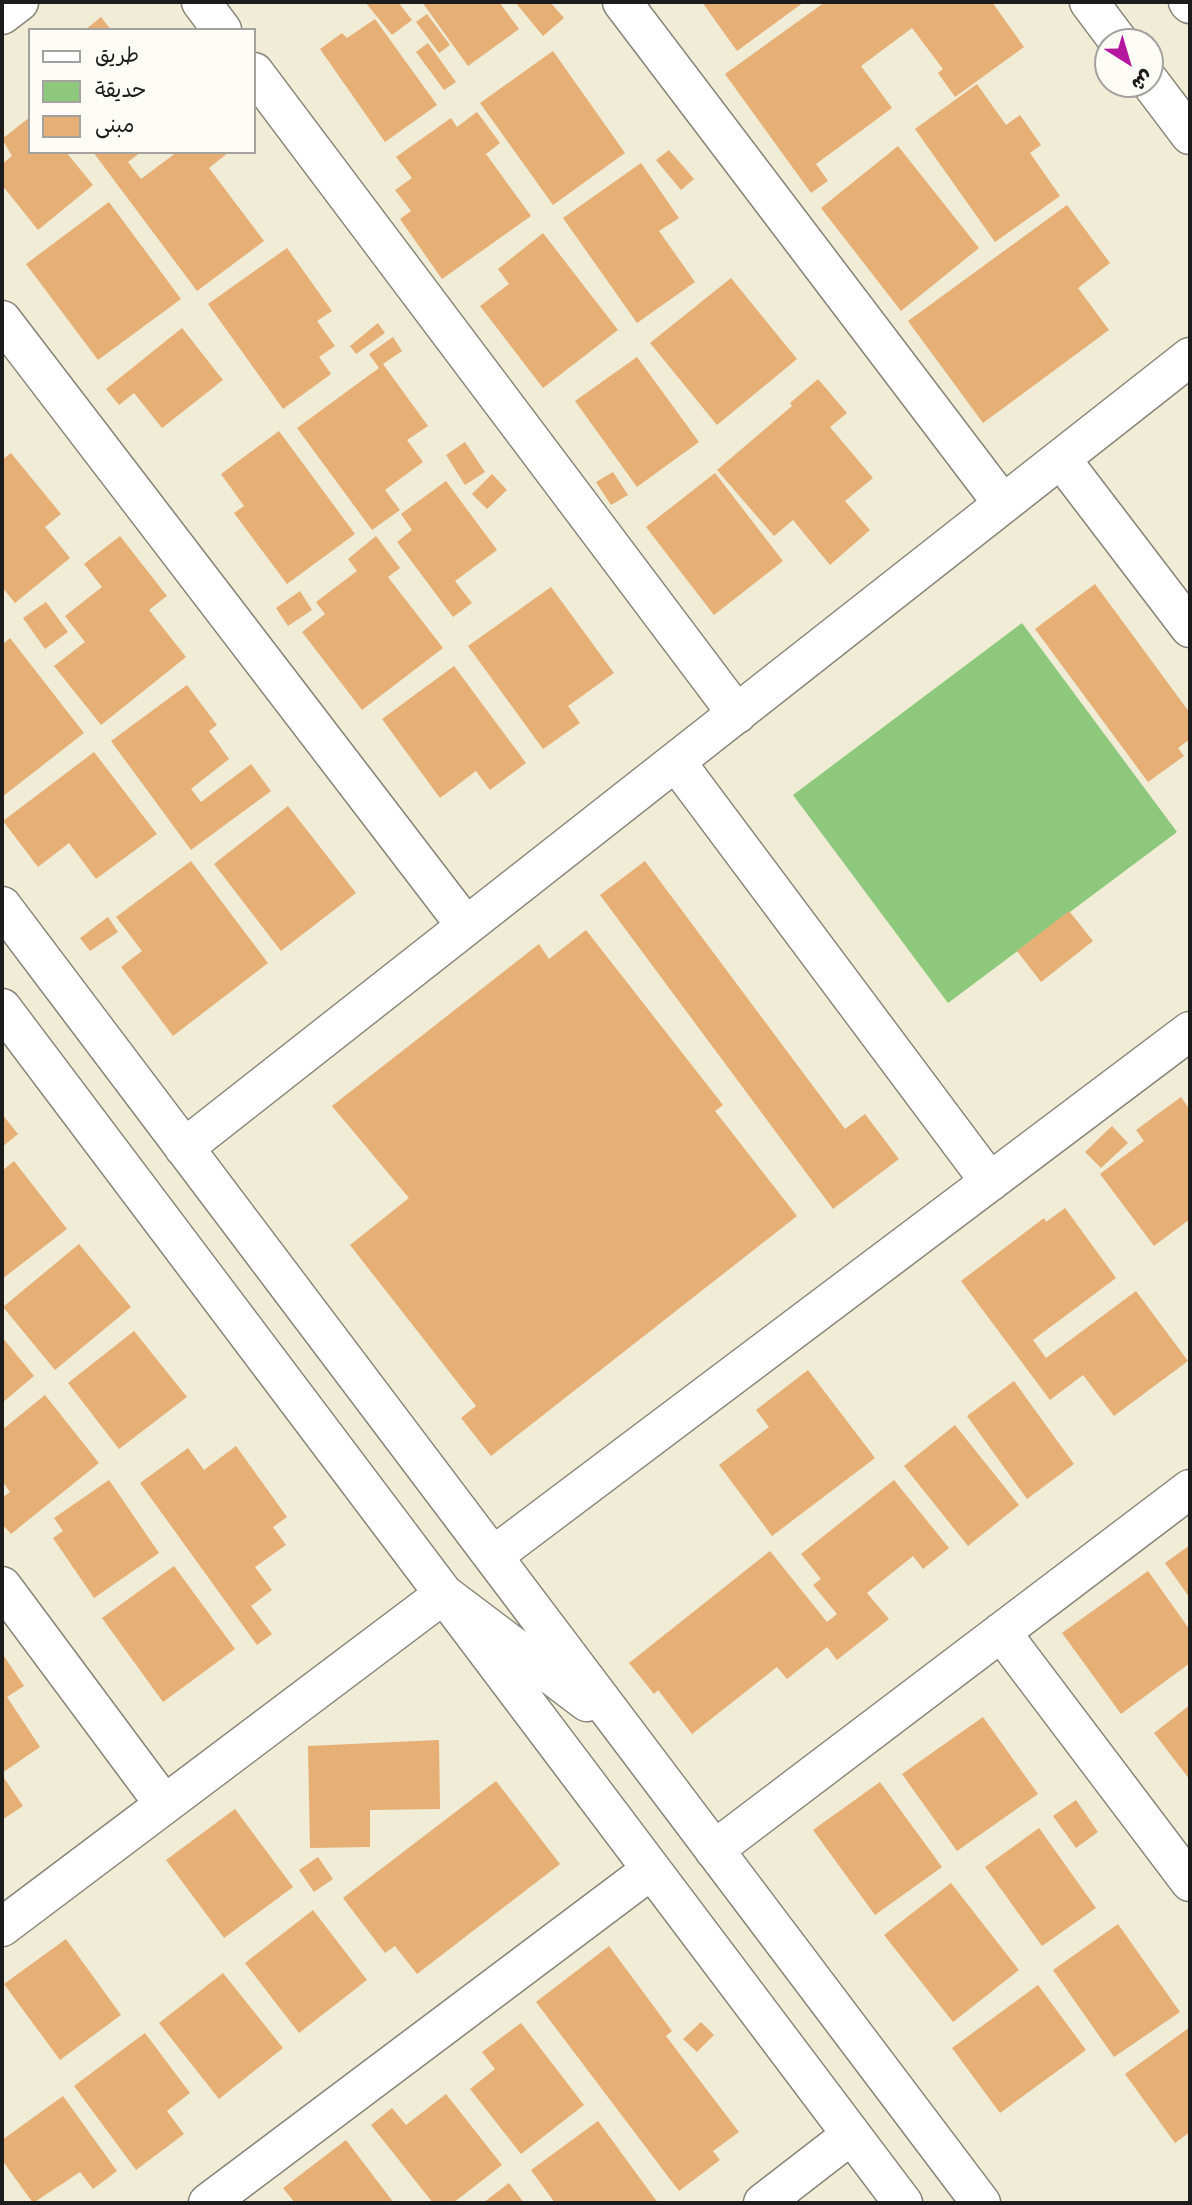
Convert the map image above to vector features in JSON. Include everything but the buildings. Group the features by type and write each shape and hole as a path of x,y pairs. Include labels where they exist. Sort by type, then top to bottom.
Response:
{"street":[{"path":"2,15 19,2"},
{"path":"201,2 220,28"},
{"path":"621,2 1003,504"},
{"path":"1088,2 1108,28"},
{"path":"256,75 737,713"},
{"path":"1162,98 1190,135"},
{"path":"2,320 466,926"},
{"path":"184,1148 1190,357"},
{"path":"1061,459 1190,628"},
{"path":"676,762 990,1182"},
{"path":"2,906 981,2203"},
{"path":"2,1009 903,2203"},
{"path":"493,1556 1190,1031"},
{"path":"714,1850 1190,1489"},
{"path":"2,1586 164,1804"},
{"path":"444,1594 622,1729"},
{"path":"2,1927 444,1594"},
{"path":"1001,1632 1190,1882"},
{"path":"208,2203 652,1870"},
{"path":"763,2203 851,2135"}],"green space":[{"path":"1022,623 1177,832 948,1003 793,795"}]}
